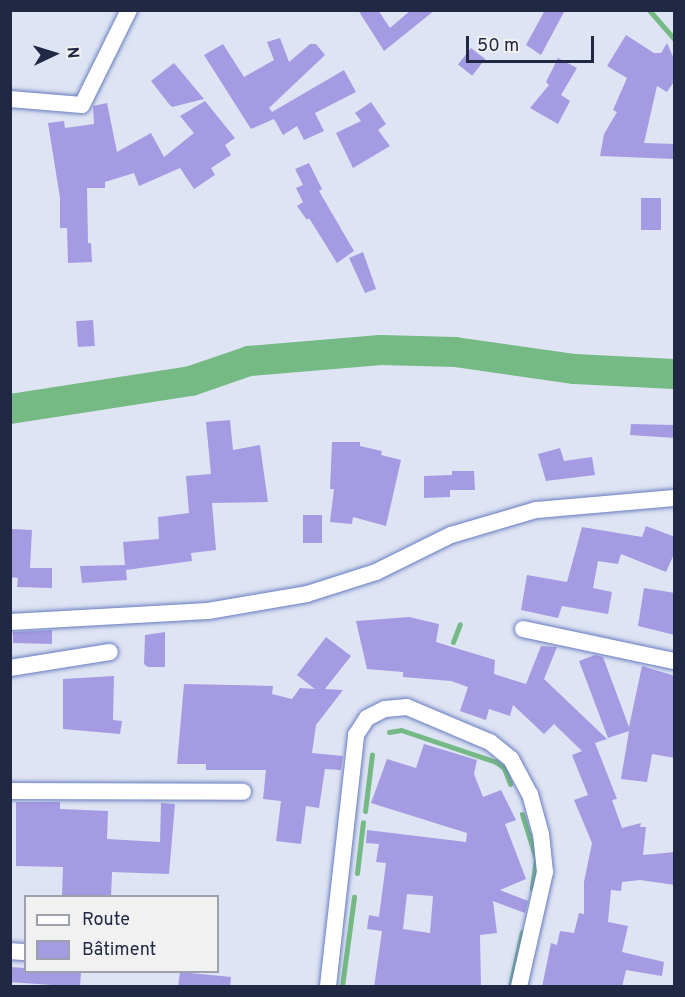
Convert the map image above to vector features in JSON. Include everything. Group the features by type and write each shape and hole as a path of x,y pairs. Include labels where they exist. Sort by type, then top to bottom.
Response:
{"street":[{"path":"10,99 82,105 87,101 129,10"},
{"path":"10,622 208,611 307,594 376,572 451,535 536,510 675,498"},
{"path":"523,629 675,661"},
{"path":"10,668 110,652"},
{"path":"328,987 356,735 367,718 385,709 407,707 490,742 512,759 530,794 541,834 545,872 519,987"},
{"path":"10,791 243,792"}],"building":[{"path":"358,10 378,10 390,28 411,10 435,10 384,51"},
{"path":"545,10 565,10 541,55 526,45"},
{"path":"626,35 654,53 661,53 667,43 675,61 675,80 667,92 657,86 644,143 675,144 675,159 600,156 604,134 617,112 613,110 627,78 607,66"},
{"path":"280,38 289,62 310,44 316,44 325,55 269,108 272,112 344,70 356,92 315,113 324,131 304,140 297,126 283,135 274,119 251,129 204,55 223,44 244,77 274,60 267,42"},
{"path":"471,48 485,59 472,76 458,65"},
{"path":"558,58 577,68 561,95 570,101 558,124 530,108 549,85 546,82"},
{"path":"174,63 204,99 172,107 169,104 151,81"},
{"path":"205,101 235,138 225,145 231,155 211,168 215,175 194,189 180,168 139,186 134,173 105,182 105,188 87,188 88,243 91,243 92,262 68,263 67,228 60,228 60,198 48,123 64,121 65,128 94,124 93,106 107,103 117,152 151,133 164,157 194,133 180,116"},
{"path":"371,102 386,124 378,130 390,146 353,168 336,133 361,121 355,113"},
{"path":"309,163 322,189 319,191 354,251 337,263 309,218 307,220 297,206 303,202 296,188 303,185 295,169"},
{"path":"641,198 661,198 661,230 641,230"},
{"path":"363,252 376,289 365,293 349,258"},
{"path":"93,320 95,346 78,347 76,321"},
{"path":"230,420 233,450 260,445 268,502 212,503 216,550 191,553 192,561 126,570 127,580 82,583 80,566 125,565 123,542 159,539 158,517 189,513 186,476 211,474 206,422"},
{"path":"631,424 675,425 675,438 630,435"},
{"path":"332,442 360,442 360,446 382,451 381,455 401,460 386,526 353,517 352,524 330,522 334,489 330,489"},
{"path":"560,448 564,461 592,457 595,475 546,481 538,454"},
{"path":"452,471 474,471 475,490 450,490 450,497 424,498 424,476 452,475"},
{"path":"303,515 322,515 322,543 303,543"},
{"path":"646,526 675,537 675,552 666,572 621,554 618,564 598,561 593,588 612,592 608,614 562,606 558,618 521,610 527,575 567,582 582,527 642,537"},
{"path":"12,529 32,530 30,568 52,568 52,588 17,587 18,578 10,577"},
{"path":"644,588 675,593 675,635 638,626"},
{"path":"409,617 439,624 436,642 495,660 494,674 526,684 541,646 557,647 544,679 607,739 595,743 617,799 612,800 622,828 641,823 640,827 646,827 643,855 675,852 675,885 640,880 622,882 621,891 611,890 608,922 628,926 622,952 664,962 662,976 626,970 622,987 542,987 551,943 557,945 560,931 574,933 579,913 584,914 584,882 592,843 574,800 588,795 572,755 582,751 554,724 544,734 513,705 510,716 489,709 486,720 460,711 468,687 451,681 403,677 403,672 367,669 356,621"},
{"path":"52,630 52,644 13,643 13,632"},
{"path":"165,632 165,667 148,667 144,664 145,635"},
{"path":"326,637 351,656 325,689 343,690 316,725 312,753 343,756 341,770 325,769 319,808 306,806 301,844 276,841 281,801 263,799 266,770 206,770 206,764 177,764 184,684 273,686 272,694 292,699 300,688 315,689 297,675"},
{"path":"595,655 603,657 629,727 642,666 675,676 675,758 652,754 647,782 621,779 629,731 608,738 579,661"},
{"path":"114,676 113,720 122,721 120,734 63,729 63,679"},
{"path":"424,744 477,760 474,774 483,797 501,790 516,820 505,824 526,879 500,890 528,901 525,913 493,901 497,933 480,935 481,987 374,987 382,931 367,929 369,915 379,917 386,863 376,862 379,844 366,843 367,830 466,842 467,833 371,803 387,759 416,768","holes":["407,894 433,896 430,933 403,929"]},
{"path":"16,802 60,802 60,809 108,811 107,839 160,842 161,803 175,804 169,874 112,872 111,895 62,895 63,867 16,866"},
{"path":"10,967 24,968 24,973 81,973 80,986 10,982"},
{"path":"180,973 231,977 230,987 178,987"}],"waterway":[{"path":"649,10 674,39"},
{"path":"10,409 191,381 249,361 381,350 455,352 575,369 674,374"},
{"path":"453,642 460,624"},
{"path":"389,732 401,730 496,762 504,768 510,784"},
{"path":"365,811 372,754"},
{"path":"522,814 536,859 532,889"},
{"path":"357,873 363,822"},
{"path":"342,986 354,897"},
{"path":"510,986 522,932"}]}
